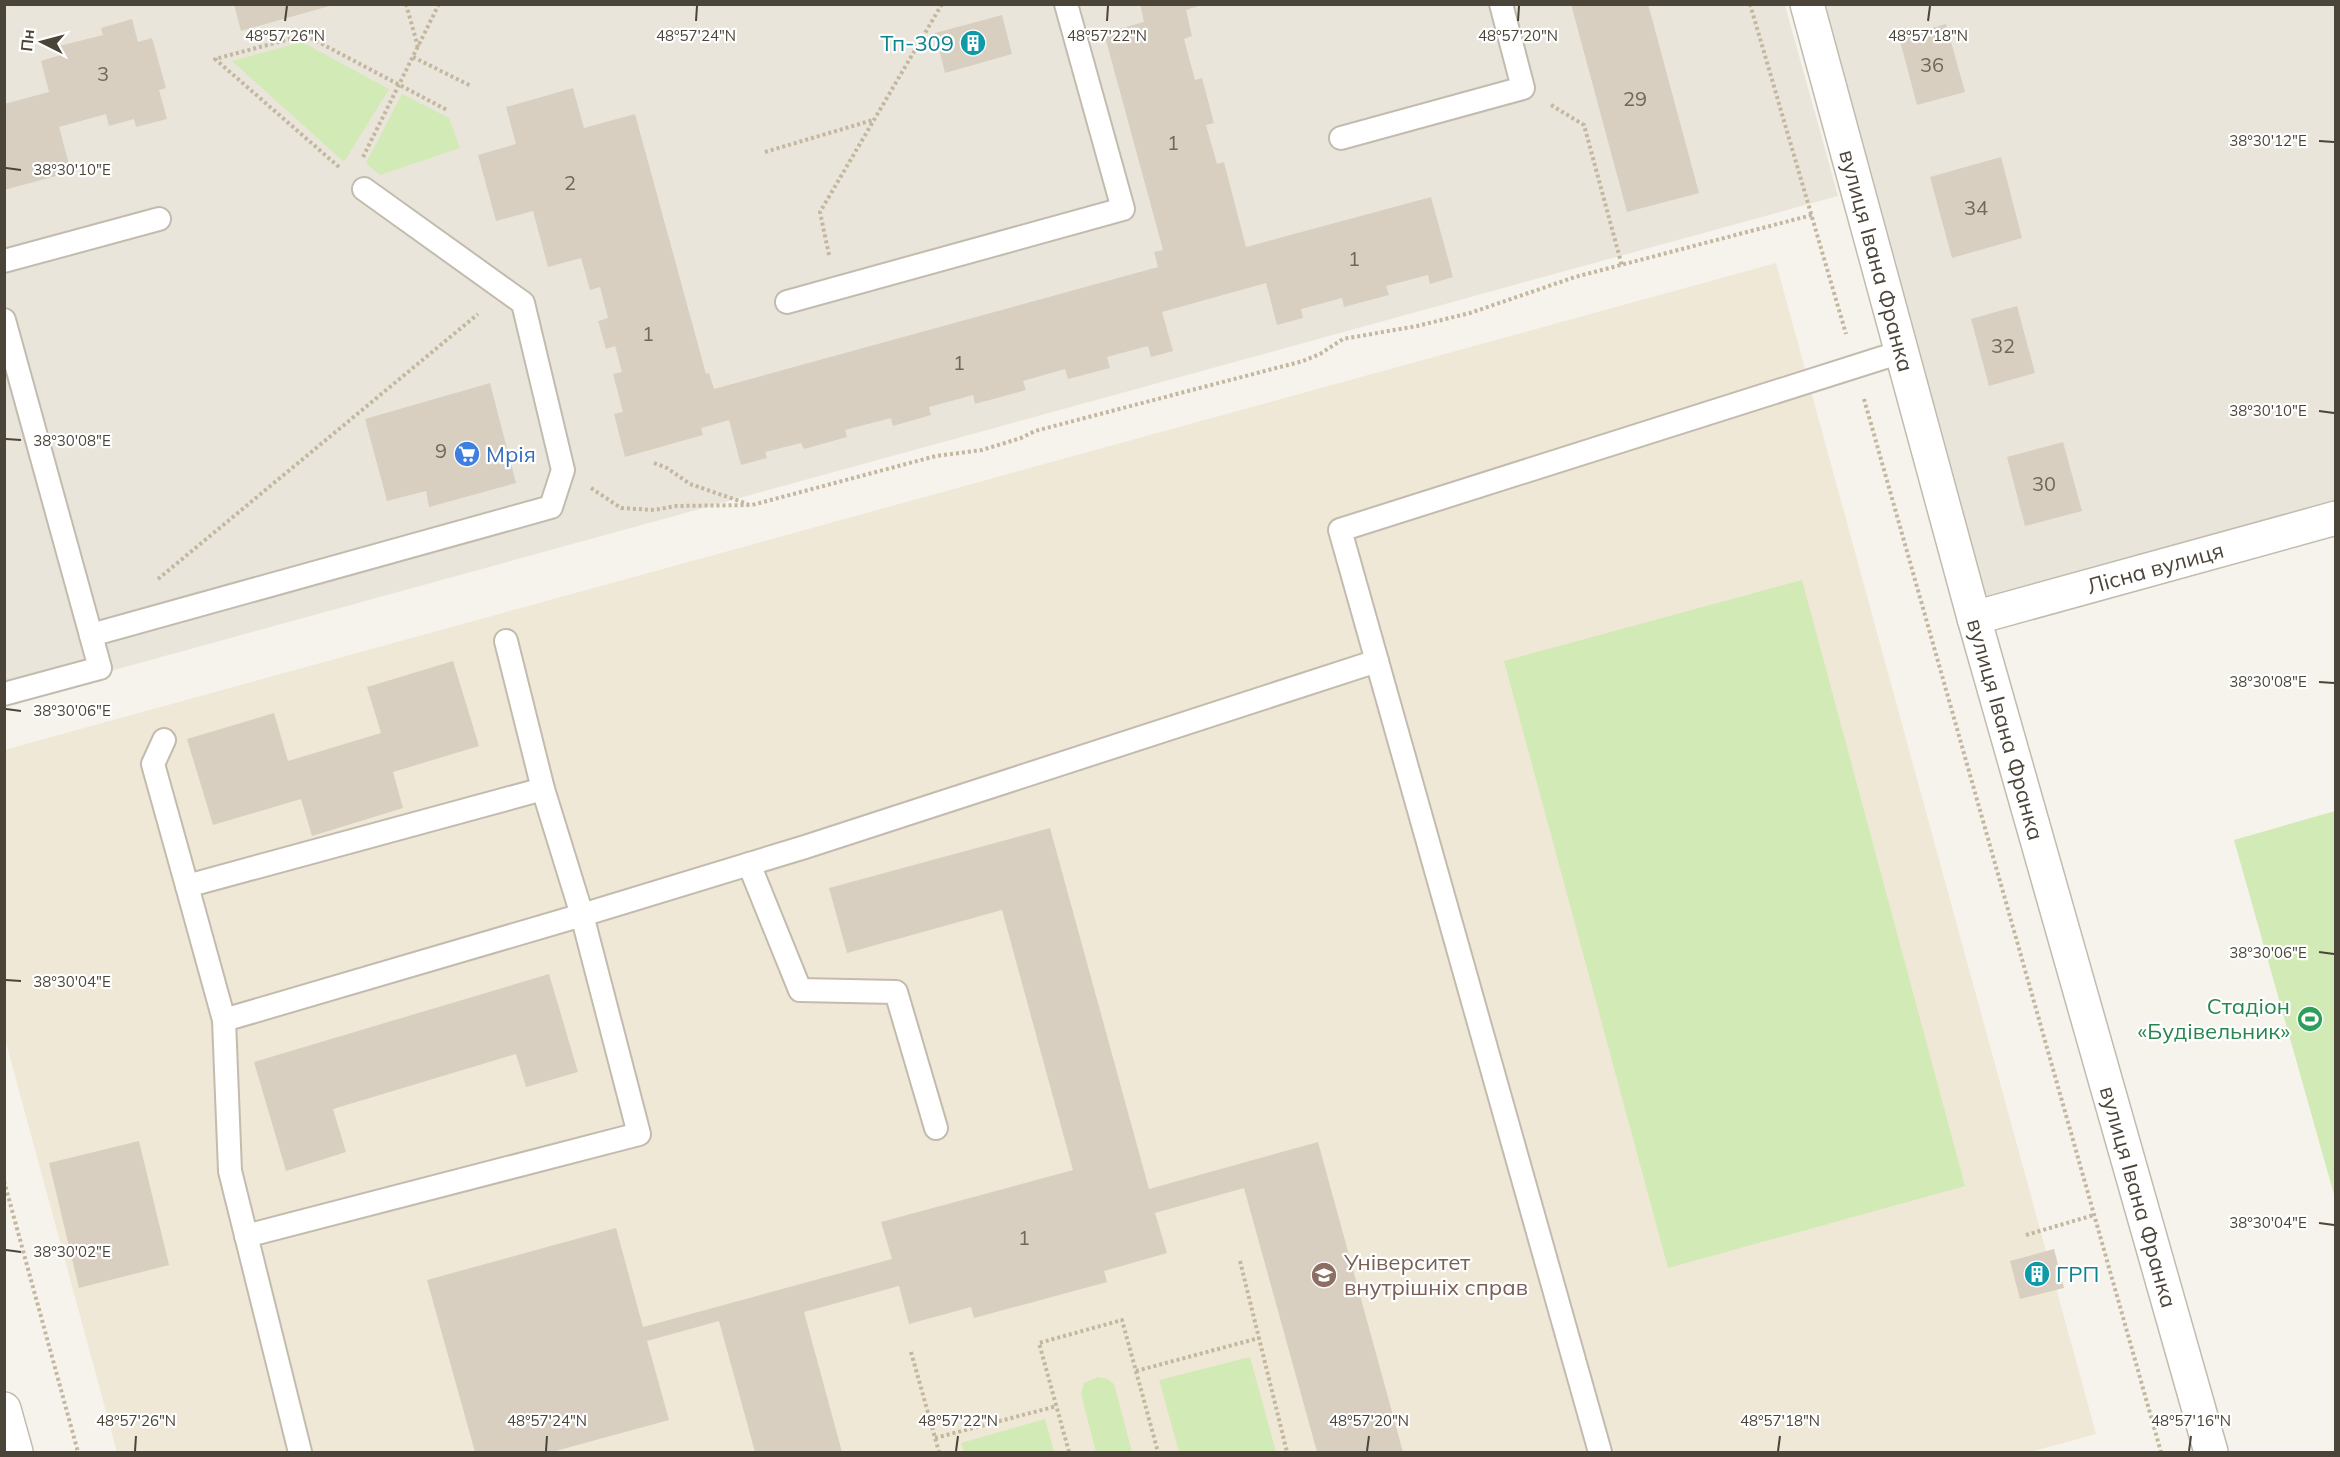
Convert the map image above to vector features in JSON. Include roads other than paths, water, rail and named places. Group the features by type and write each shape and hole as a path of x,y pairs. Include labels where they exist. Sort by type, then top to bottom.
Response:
{"street":[{"name":"вулиця Івана Франка","path":"1807,4 1974,618 2211,1452"},
{"name":"Лісна вулиця","path":"1974,618 2336,518"},
{"path":"4,1409 16,1452"}],"lane":[{"path":"787,302 1123,209 1066,4"},
{"path":"1341,138 1523,88 1501,4"},
{"path":"91,635 551,507 563,470 523,303 358,183"},
{"path":"4,261 159,219"},
{"path":"4,320 100,668 4,694"},
{"path":"1600,1452 1340,530 1901,352"},
{"path":"246,1236 639,1134 582,915 543,789 506,641"},
{"path":"224,1020 749,864 1377,661"},
{"path":"164,740 153,764 224,1020 230,1172 300,1452"},
{"path":"187,886 543,789"},
{"path":"749,864 800,990 896,992 936,1128"}],"place":[{"name":"Тп-309","path":"973,43"},
{"name":"Мрія","path":"467,454"},
{"name":"Стадіон «Будівельник»","path":"2310,1019"},
{"name":"ГРП","path":"2037,1274"},
{"name":"Університет внутрішніх справ","path":"1324,1275"}]}
